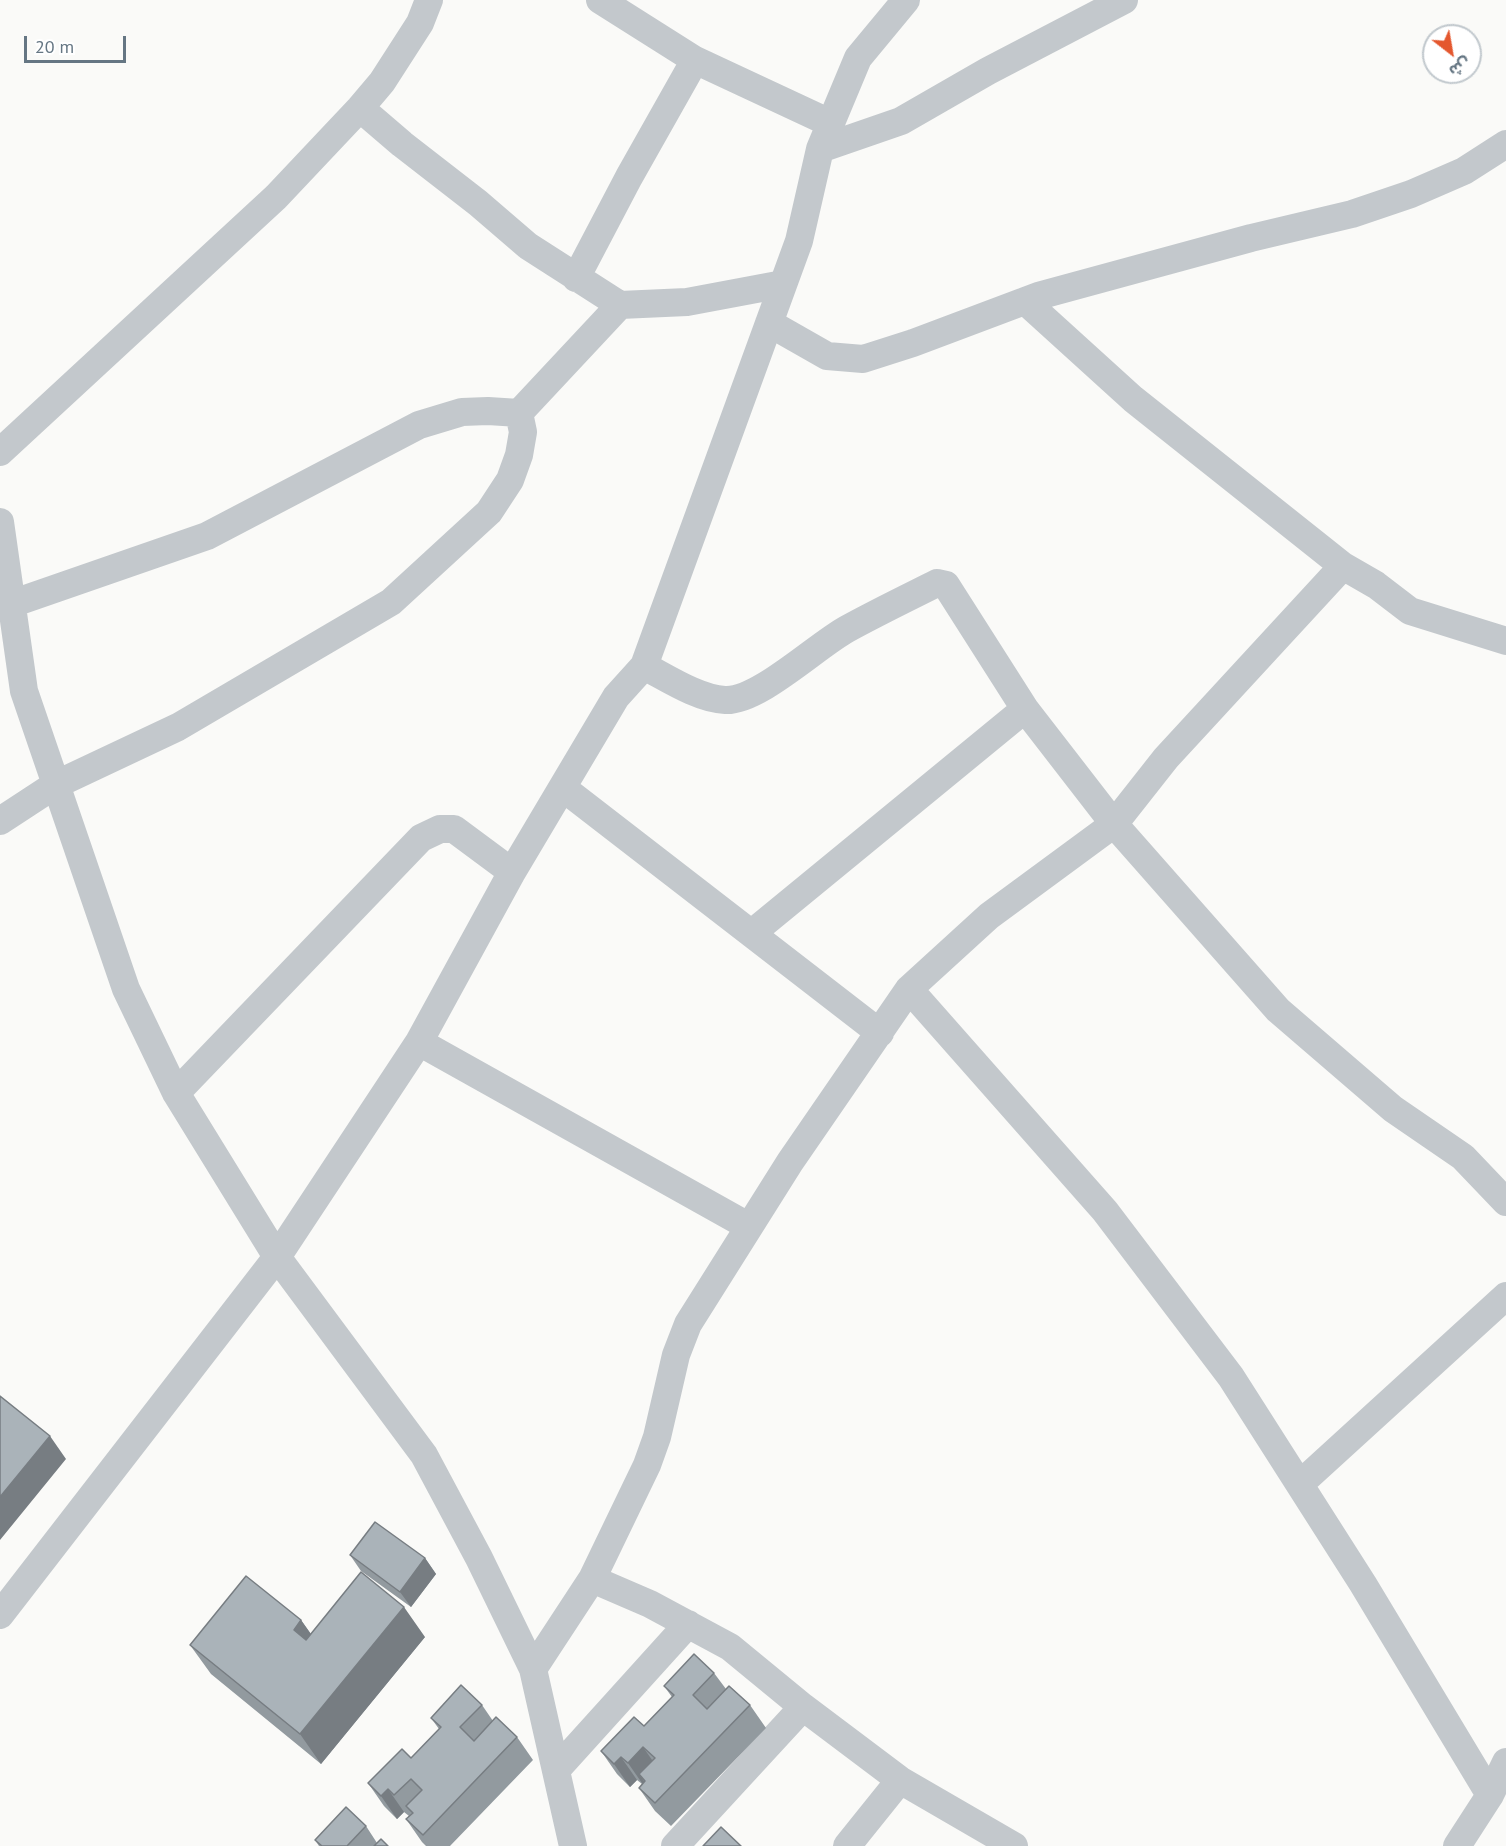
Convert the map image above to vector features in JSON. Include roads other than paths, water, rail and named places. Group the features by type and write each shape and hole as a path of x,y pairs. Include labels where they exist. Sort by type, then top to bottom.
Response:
{"street":[{"path":"0,452 276,198 382,82 420,23 429,0"},
{"path":"600,0 695,60 825,136 901,121 988,71 1124,0"},
{"path":"0,1615 277,1257 419,1042 512,872 616,697 644,666 798,241 825,136 858,58 906,0"},
{"path":"576,278 629,177 695,60"},
{"path":"360,108 528,246 620,305 687,302 783,284"},
{"path":"769,323 827,356 863,359 913,343 1024,301 1251,238 1352,214 1411,194 1464,171 1506,144"},
{"path":"1024,301 1133,399 1342,566 1376,585 1410,611 1506,641"},
{"path":"519,413 620,305"},
{"path":"11,604 207,536 419,425 462,412 519,413"},
{"path":"0,821 56,785 178,727 391,602 489,512 510,480 519,455 523,432 519,413"},
{"path":"0,522 24,692 126,989 176,1093 277,1257 424,1455 479,1558 533,1669 573,1846"},
{"path":"533,1669 592,1579 646,1465 657,1437 676,1355 688,1324 748,1226 909,989 989,916 1114,824 1166,758 1342,566"},
{"path":"644,666 705,696 724,700 740,700 845,630 937,583 943,583 952,591 964,615 1025,709 1114,824 1278,1010 1393,1109 1463,1157 1502,1190"},
{"path":"752,933 1025,709"},
{"path":"563,788 880,1033"},
{"path":"176,1093 421,838 440,829 454,829 512,872"},
{"path":"909,989 1105,1211 1231,1377 1363,1584 1490,1795"},
{"path":"419,1042 748,1226"},
{"path":"1300,1484 1506,1296"},
{"path":"592,1579 650,1604 730,1647 803,1707 900,1780 1014,1846"},
{"path":"556,1770 688,1624"},
{"path":"675,1846 803,1707"},
{"path":"1457,1846 1490,1795 1506,1762"},
{"path":"847,1846 900,1780"}]}
